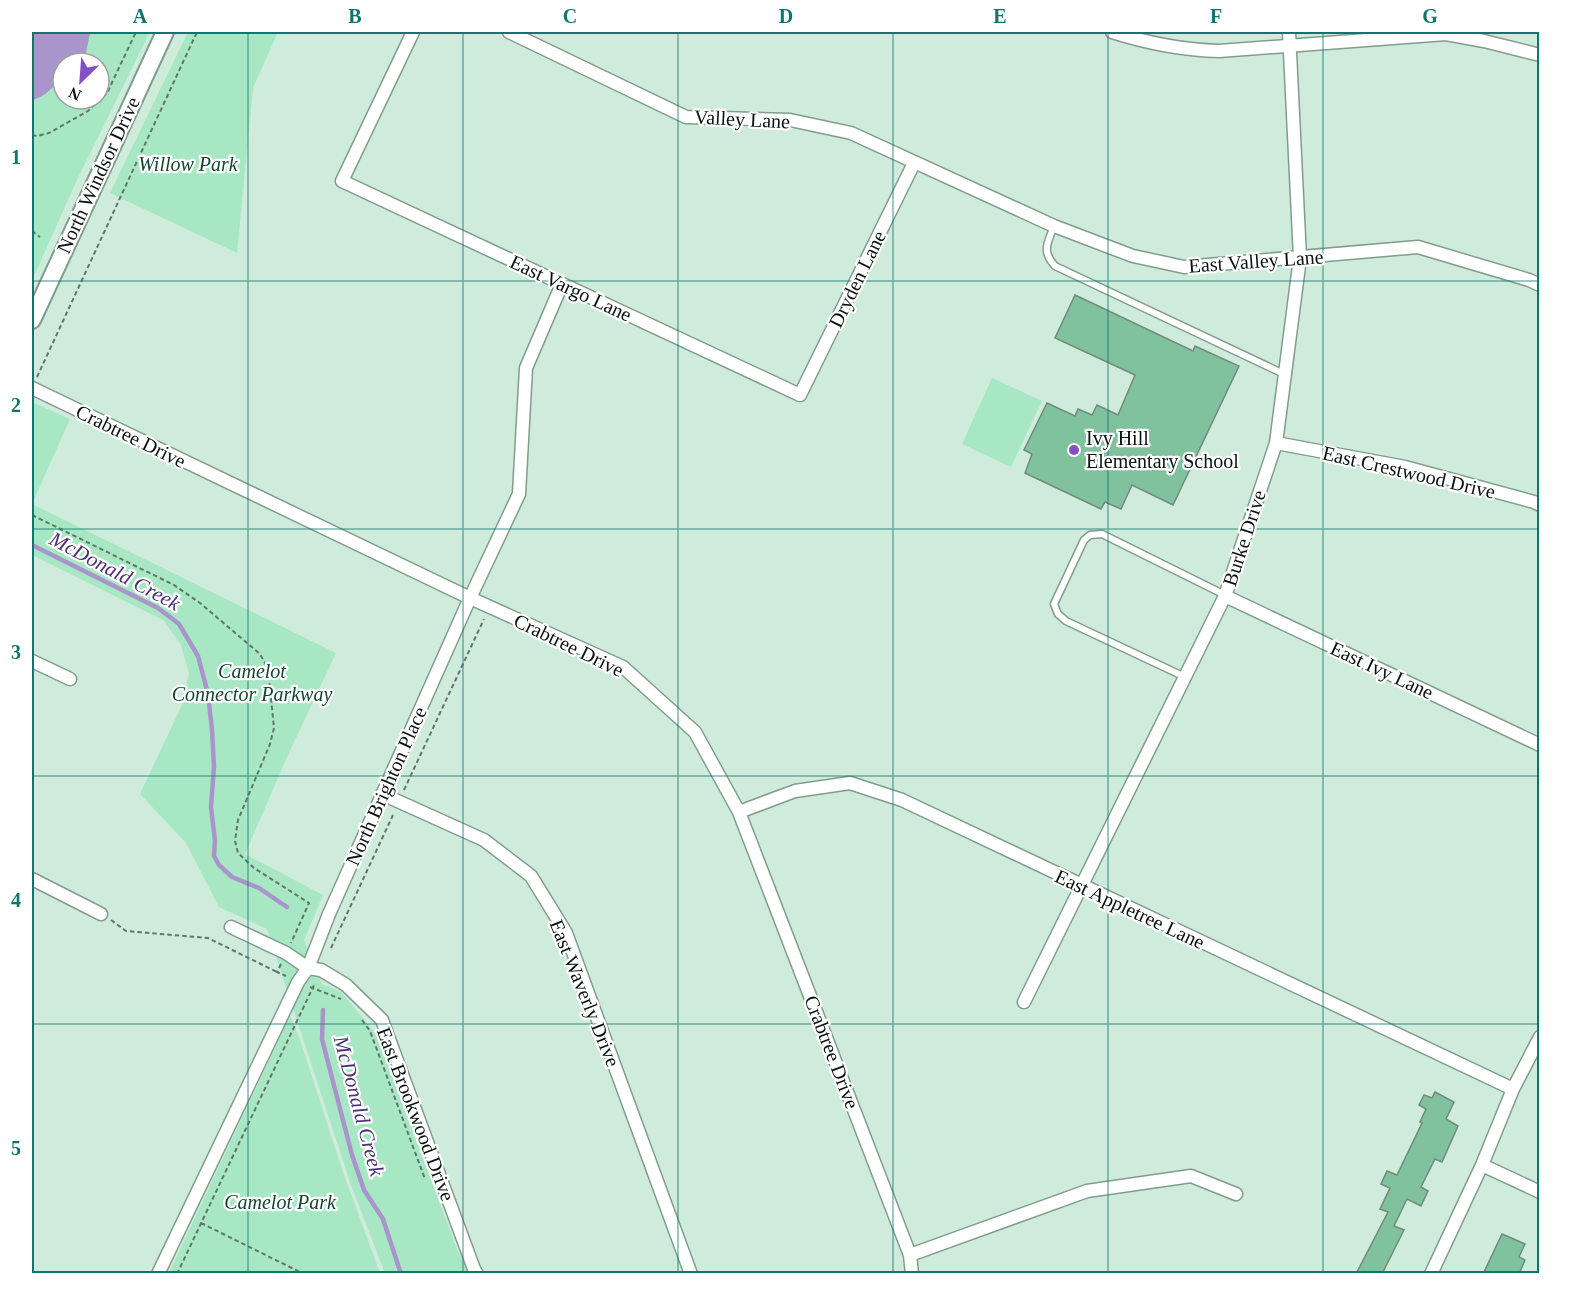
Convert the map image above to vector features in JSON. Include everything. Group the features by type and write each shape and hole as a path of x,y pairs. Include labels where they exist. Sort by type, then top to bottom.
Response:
{"main road":[{"name":"North Windsor Drive","path":"32,320 165,32"}],"street":[{"name":"East Vargo Lane","path":"412,32 342,181 801,394"},
{"name":"Valley Lane","path":"508,32 686,117 790,120 851,133 914,163"},
{"path":"1112,32 1195,50 1245,50 1289,38 1446,34 1539,55"},
{"name":"Burke Drive","path":"1024,1002 1225,596 1276,443 1300,258 1289,38"},
{"name":"East Valley Lane","path":"914,163 1054,226 1133,256 1184,267 1418,248 1529,280 1539,285"},
{"name":"Dryden Lane","path":"801,394 914,163"},
{"name":"North Brighton Place","path":"158,1274 298,982 314,969 329,914 519,494 526,368 562,284"},
{"name":"Crabtree Drive","path":"32,388 470,598 623,667 695,732 739,812 910,1255 912,1274"},
{"name":"East Crestwood Drive","path":"1276,443 1405,467 1539,505"},
{"name":"East Ivy Lane","path":"1225,596 1539,745"},
{"path":"32,661 70,679"},
{"name":"East Appletree Lane","path":"739,812 795,791 850,783 902,800 1513,1089"},
{"name":"East Waverly Drive","path":"382,794 484,840 531,876 566,933 691,1274"},
{"path":"32,879 101,914"},
{"name":"East Brookwood Drive","path":"231,927 346,985 382,1020 477,1274"},
{"path":"1431,1274 1482,1165 1513,1089 1539,1037"},
{"path":"1482,1165 1539,1192"},
{"path":"910,1255 1087,1191 1191,1176 1236,1194"}],"lane":[{"path":"1054,226 1047,252 1048,259 1055,266 1285,374"},
{"path":"1185,677 1071,623 1058,614 1054,603 1084,540 1090,535 1102,534 1225,596"}],"path":[{"path":"32,135 49,133 79,117 107,93 136,32"},
{"path":"32,388 197,32"},
{"path":"32,231 40,237"},
{"path":"32,515 174,585 200,603 260,654 268,669 274,728 270,744 238,820 235,842 238,853 254,868 309,903 277,972"},
{"path":"177,1274 313,988 314,969 399,802 490,607"},
{"path":"101,914 126,931 208,938 298,982 342,1000"},
{"path":"356,1012 370,1031 427,1183"},
{"path":"201,1223 304,1274"}],"green space":[{"path":"32,32 150,32 76,182 35,274 32,272"},
{"name":"Willow Park","path":"188,32 278,32 253,88 237,253 110,193"},
{"path":"992,378 1042,401 1011,467 962,444"},
{"path":"32,402 70,419 32,504"},
{"name":"Camelot Connector Parkway","path":"32,504 336,653 245,854 323,895 304,940 322,984 341,992 376,1034 458,1252 469,1273 385,1273 351,1185 267,929 219,907 186,843 140,794 182,705 189,673 181,645 163,620 32,555"},
{"name":"Camelot Park","path":"290,1016 380,1273 169,1273"}],"shaded area":[{"path":"32,32 90,33 86,51 51,51 51,89 32,100"}],"building":[{"path":"1075,295 1193,351 1195,346 1239,366 1173,505 1132,485 1121,509 1105,502 1101,509 1025,473 1032,454 1024,450 1047,403 1075,416 1078,409 1092,415 1097,405 1118,415 1135,375 1055,338"},
{"path":"1435,1092 1454,1102 1446,1119 1458,1126 1442,1162 1435,1159 1421,1187 1428,1191 1421,1206 1407,1199 1394,1226 1404,1230 1382,1274 1356,1274 1388,1212 1380,1209 1390,1188 1381,1184 1387,1171 1397,1175 1422,1123 1420,1122 1426,1109 1419,1105 1424,1095 1432,1098"},
{"path":"1502,1234 1525,1244 1519,1257 1525,1260 1519,1274 1483,1274"}],"waterway":[{"name":"McDonald Creek","path":"32,545 158,608 179,624 198,656 208,694 214,766 211,807 215,841 214,856 219,865 232,877 259,888 287,907"},
{"name":"McDonald Creek","path":"323,1010 322,1039 352,1155 364,1190 383,1219 401,1274"}],"place":[{"name":"Ivy Hill Elementary School","path":"1074,450"}]}
